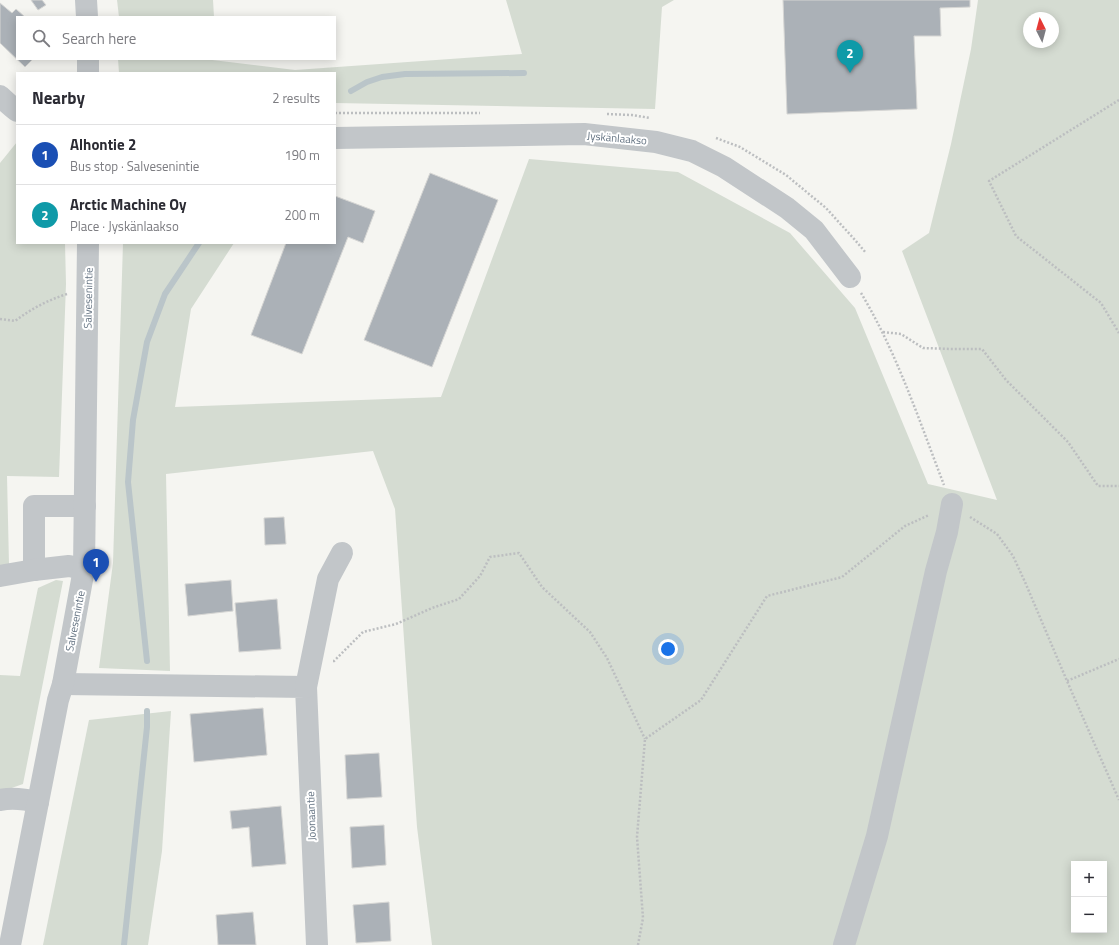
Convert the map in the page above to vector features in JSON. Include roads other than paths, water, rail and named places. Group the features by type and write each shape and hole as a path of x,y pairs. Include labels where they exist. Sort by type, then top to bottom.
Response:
{"street":[{"path":"86,0 87,16"},
{"path":"88,60 88,72"},
{"path":"0,96 16,110"},
{"name":"Jyskänlaakso","path":"336,138 584,134 656,142 692,151 724,167 788,208 814,230 850,277"},
{"name":"Salvesenintie","path":"10,945 84,569 88,244"},
{"path":"844,945 877,836 934,577 947,532 952,504"},
{"path":"34,570 34,506 85,506"},
{"name":"Joonaantie","path":"317,945 306,687 328,579 342,553"},
{"path":"0,576 69,566 84,569"},
{"path":"62,684 306,687"},
{"path":"0,800 9,798 38,802"}],"waterway":[{"path":"351,91 367,82 382,77 405,74 524,73"},
{"path":"147,661 128,482 133,420 147,342 165,294 198,244"},
{"path":"124,945 147,727 147,711"}],"place":[{"name":"Arctic Machine Oy","path":"850,73"},
{"name":"Alhontie 2","path":"96,582"}]}
